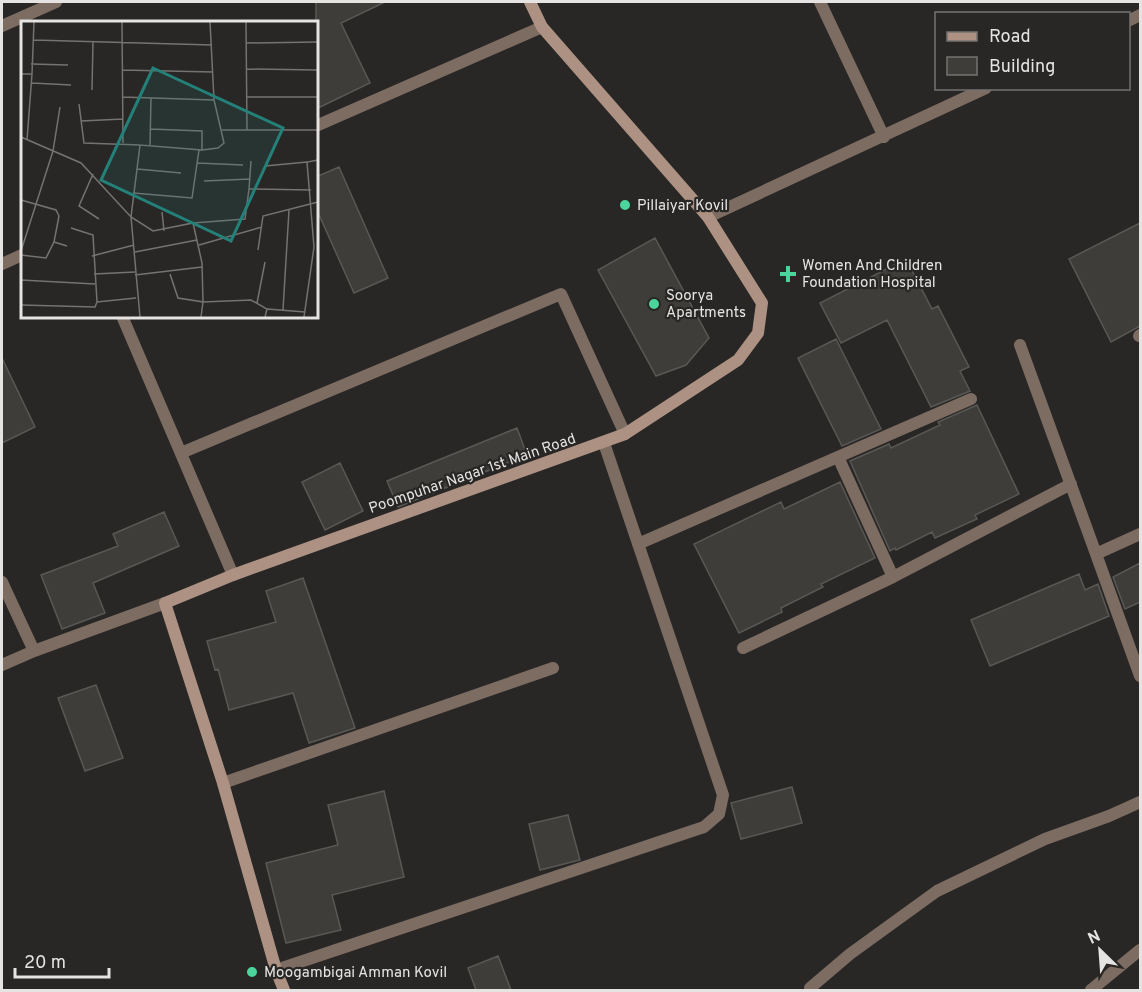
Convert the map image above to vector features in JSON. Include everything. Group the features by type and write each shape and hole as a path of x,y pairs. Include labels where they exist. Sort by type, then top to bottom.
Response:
{"main road":[{"name":"Poompuhar Nagar 1st Main Road","path":"165,603 233,574 625,434 738,360 758,333 762,303 708,217 542,27 530,2"},
{"path":"165,603 223,783 276,970 284,990"}],"street":[{"path":"2,26 56,2"},
{"path":"820,2 885,137"},
{"path":"318,125 542,27"},
{"path":"708,217 885,137 982,90"},
{"path":"2,264 21,255"},
{"path":"181,453 561,294 625,434"},
{"path":"123,318 233,574"},
{"path":"1020,345 1140,676"},
{"path":"638,544 971,399"},
{"path":"276,970 704,827 719,814 723,795 604,443"},
{"path":"838,457 893,577"},
{"path":"743,648 893,577 1071,484"},
{"path":"1096,554 1140,534"},
{"path":"2,582 34,651"},
{"path":"2,665 165,603"},
{"path":"223,783 553,668"},
{"path":"810,990 850,954 937,891 1045,839 1140,802"},
{"path":"1091,990 1140,950"}],"building":[{"path":"316,2 385,2 341,23 370,83 318,108 318,21 316,21"},
{"path":"339,167 388,278 354,293 318,212 318,176"},
{"path":"1140,223 1140,326 1111,342 1069,259"},
{"name":"Soorya Apartments","path":"655,238 709,338 686,365 656,376 598,270"},
{"path":"906,259 932,309 938,306 969,367 960,371 970,391 931,407 887,320 841,343 820,303"},
{"path":"836,339 881,429 842,446 798,358"},
{"path":"2,358 35,427 2,443"},
{"path":"977,405 1019,494 975,515 977,519 935,538 932,532 890,551 850,461 889,444 891,448 940,425 938,422"},
{"path":"517,428 527,455 398,507 387,481"},
{"path":"340,463 363,511 325,530 302,482"},
{"path":"840,482 875,558 821,584 823,587 781,608 782,612 739,633 694,544 781,502 784,509"},
{"path":"164,512 179,546 93,583 105,613 62,629 41,575 118,546 113,534"},
{"path":"1140,563 1140,602 1125,609 1113,577"},
{"path":"1079,574 1085,590 1098,584 1109,616 990,666 971,620"},
{"path":"303,578 355,728 309,743 293,693 229,710 218,669 215,670 207,641 276,622 266,591"},
{"path":"96,685 123,758 85,771 58,698"},
{"path":"792,787 802,823 741,839 731,803"},
{"path":"384,791 404,877 332,895 341,930 286,943 266,863 338,845 328,805"},
{"path":"568,815 580,860 540,870 529,824"},
{"path":"498,956 511,990 476,990 468,968"}],"place":[{"name":"Pillaiyar Kovil","path":"625,205"},
{"name":"Women And Children Foundation Hospital","path":"788,274"},
{"name":"Soorya Apartments","path":"654,304"},
{"name":"Moogambigai Amman Kovil","path":"252,972"}]}
